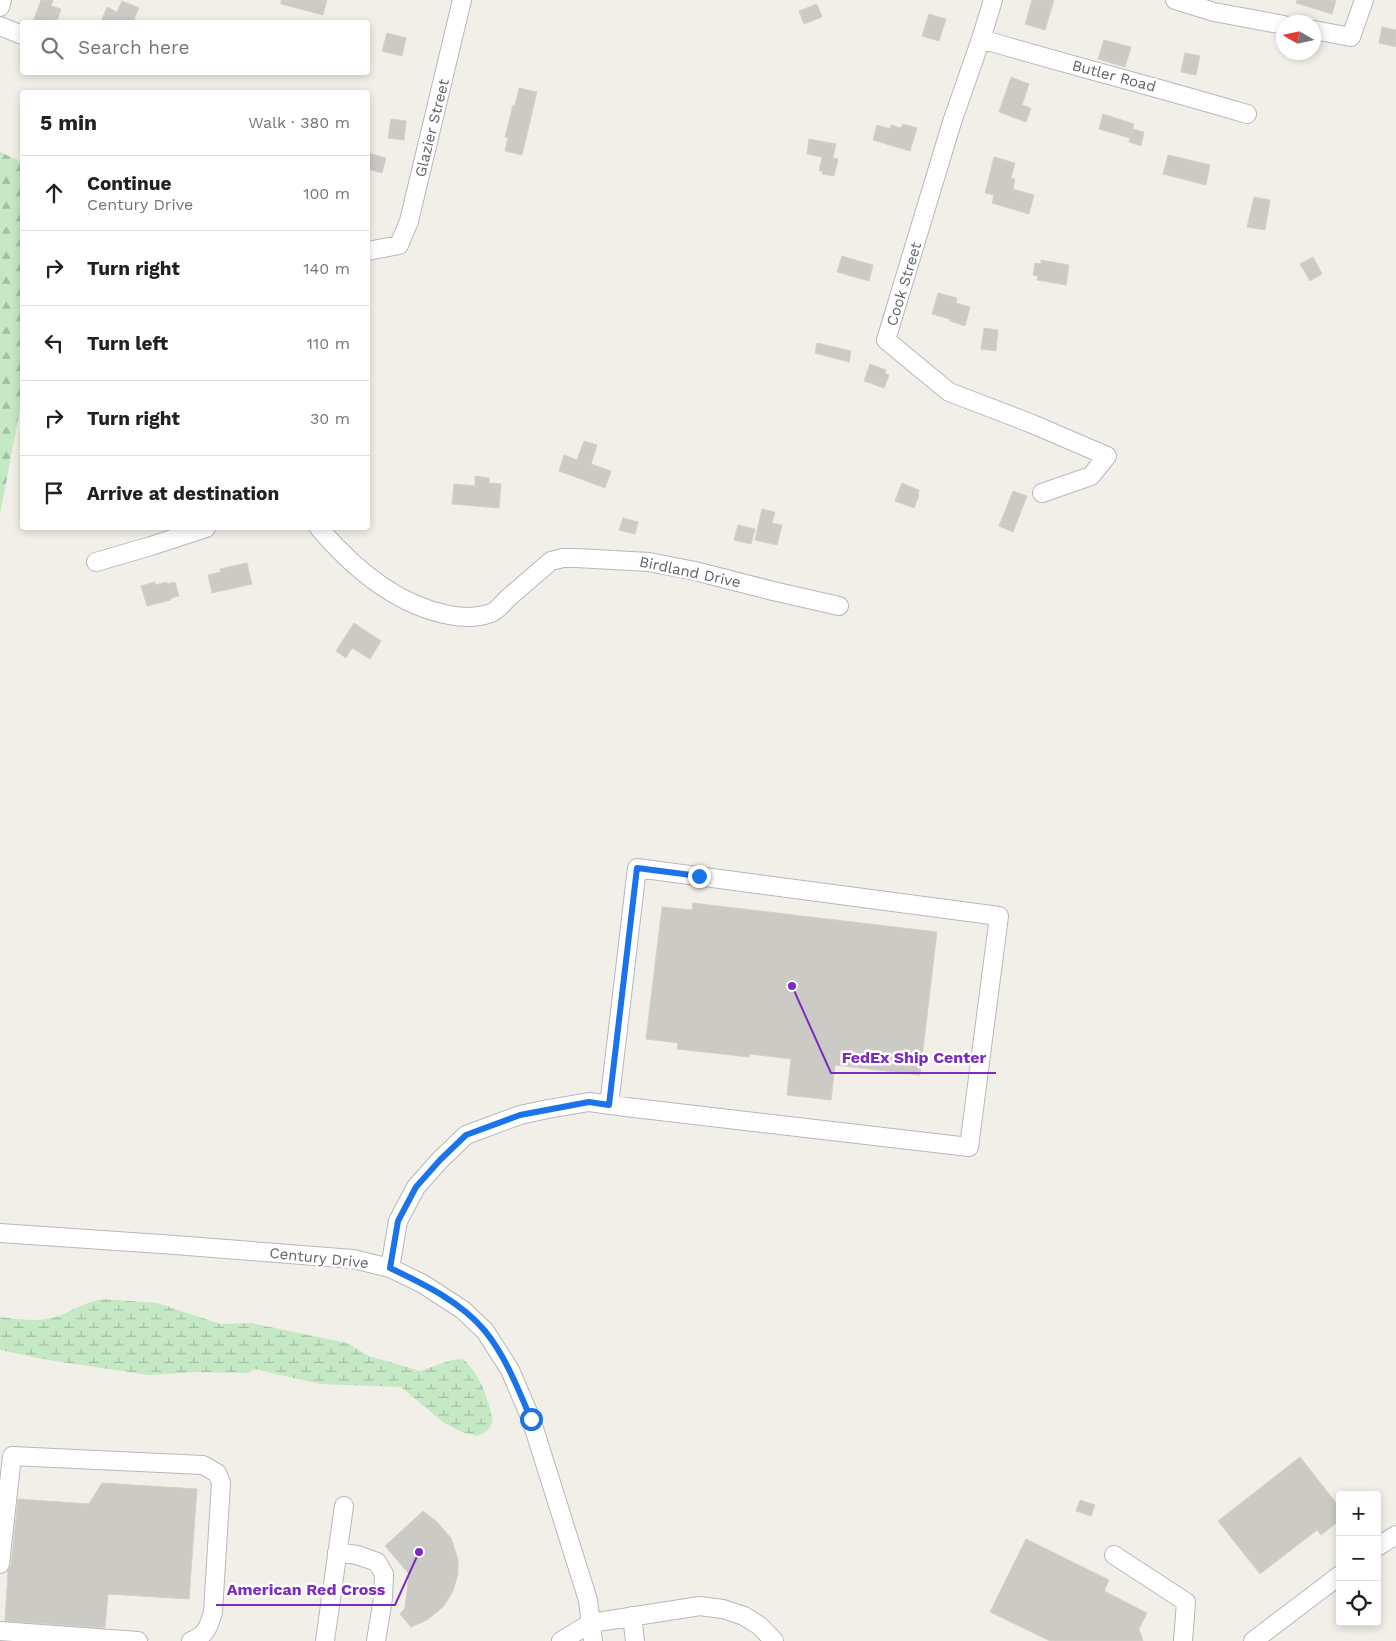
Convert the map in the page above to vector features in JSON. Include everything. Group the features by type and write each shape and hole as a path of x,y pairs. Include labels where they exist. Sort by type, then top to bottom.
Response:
{"street":[{"path":"0,7 2,0"},
{"name":"Glazier Street","path":"370,251 398,245 409,221 462,0"},
{"name":"Cook Street","path":"993,0 952,122 886,340 949,392 1030,423 1107,456 1092,476 1042,493"},
{"path":"1175,0 1214,12 1276,24"},
{"path":"1321,32 1351,38 1364,0"},
{"path":"0,26 20,34"},
{"name":"Butler Road","path":"981,40 1148,84 1247,114"},
{"path":"96,562 200,530"},
{"name":"Birdland Drive","path":"321,530 358,568 389,592 429,611 461,617 476,617 492,613 551,561 570,558 649,562 695,571 839,606"},
{"path":"390,1268 398,1221 416,1187 440,1160 466,1135 529,1113 589,1102 609,1105 969,1147 999,916 637,868 609,1105"},
{"name":"Century Drive","path":"0,1233 353,1259 390,1268 423,1284 463,1310 485,1331 510,1370 531,1419 588,1600 593,1641"},
{"path":"0,1564 12,1456 203,1464 217,1473 221,1483 214,1612 208,1630 191,1641"},
{"path":"324,1641 344,1506"},
{"path":"1381,1544 1396,1535"},
{"path":"337,1552 357,1555 377,1562 384,1574 383,1598 376,1641"},
{"path":"1114,1555 1186,1602 1183,1641"},
{"path":"1253,1641 1336,1577"},
{"path":"561,1641 591,1623 700,1606 744,1616 760,1626 774,1641"},
{"path":"632,1616 635,1641"},
{"path":"0,1631 138,1641"}],"green space":[{"path":"0,152 20,161 20,409 0,514"},
{"path":"104,1299 157,1303 221,1324 251,1323 347,1343 369,1356 420,1371 452,1360 463,1359 475,1373 483,1388 493,1422 487,1431 477,1436 462,1432 444,1423 401,1387 320,1384 254,1369 249,1373 197,1372 149,1375 48,1360 0,1350 0,1317 30,1320 52,1318"}],"building":[{"path":"41,0 53,0 51,6 61,9 57,20 34,20"},
{"path":"281,0 327,0 323,15 281,4"},
{"path":"1032,0 1054,0 1045,30 1025,24"},
{"path":"1297,0 1336,0 1332,14 1296,3"},
{"path":"122,1 139,8 134,19 136,20 102,20 107,7 117,12"},
{"path":"817,4 822,17 804,24 799,11"},
{"path":"929,14 946,19 939,41 922,36"},
{"path":"1382,27 1396,30 1396,47 1379,43"},
{"path":"387,33 406,38 402,56 382,51"},
{"path":"1104,40 1131,47 1125,67 1098,59"},
{"path":"1185,53 1200,56 1196,75 1181,72"},
{"path":"1011,77 1029,84 1022,105 1031,108 1026,122 999,112"},
{"path":"519,88 537,92 522,155 505,151 508,138 505,137"},
{"path":"1103,114 1134,124 1130,138 1099,129"},
{"path":"391,119 406,121 404,140 388,138"},
{"path":"903,124 917,128 910,151 873,140 877,125 890,129 891,125 901,128"},
{"path":"1133,129 1144,132 1141,146 1129,142"},
{"path":"809,139 836,144 833,158 838,159 834,176 822,174 823,171 819,171 822,157 807,154"},
{"path":"370,154 386,158 382,173 370,170"},
{"path":"1168,155 1210,165 1206,185 1163,174"},
{"path":"994,157 1015,163 1011,178 1015,179 1013,189 1034,195 1029,214 992,203 994,195 985,193"},
{"path":"1254,197 1270,200 1265,230 1247,227"},
{"path":"842,256 873,265 869,281 837,272"},
{"path":"1313,257 1322,274 1310,281 1300,264"},
{"path":"1041,260 1069,265 1066,285 1037,280 1038,276 1033,275 1035,263 1041,264"},
{"path":"938,293 957,298 956,303 970,307 965,326 932,314"},
{"path":"984,328 998,330 996,351 981,349"},
{"path":"817,343 851,351 849,362 815,353"},
{"path":"870,364 886,370 885,373 889,375 884,388 864,381"},
{"path":"584,441 597,445 591,464 611,471 605,488 559,471 564,455 577,460"},
{"path":"475,476 489,478 489,483 501,484 499,508 452,504 454,484 475,486"},
{"path":"902,483 919,490 914,508 895,501"},
{"path":"1013,491 1027,496 1013,532 999,526"},
{"path":"762,509 775,512 772,523 782,525 777,545 755,540"},
{"path":"623,518 638,522 635,534 619,530"},
{"path":"738,525 755,529 751,544 734,540"},
{"path":"247,563 252,584 212,593 208,575 221,572 220,569"},
{"path":"155,582 155,585 175,582 179,596 147,606 141,586"},
{"path":"354,623 381,641 370,659 352,648 346,658 336,651"},
{"path":"693,903 937,932 920,1075 835,1065 831,1100 787,1095 791,1059 750,1054 749,1057 677,1049 678,1043 646,1039 662,907 692,910"},
{"path":"1300,1457 1336,1503 1336,1523 1321,1535 1317,1530 1260,1574 1218,1521"},
{"path":"102,1483 197,1489 189,1599 108,1594 105,1628 5,1621 8,1570 11,1565 18,1499 89,1504"},
{"path":"1080,1500 1095,1505 1091,1516 1076,1511"},
{"path":"423,1511 436,1521 451,1538 458,1560 458,1574 453,1591 443,1607 427,1620 411,1627 400,1614 405,1608 409,1574 385,1546"},
{"path":"1026,1539 1109,1580 1104,1591 1147,1613 1139,1629 1143,1641 1050,1641 990,1612"}],"place":[{"name":"FedEx Ship Center","path":"792,986"},
{"name":"American Red Cross","path":"419,1552"}],"route":[{"path":"531,1419 510,1370 485,1331 463,1310 423,1284 390,1268 398,1221 416,1187 466,1135 520,1115 548,1109 589,1102 609,1105 637,868 699,876"}]}
